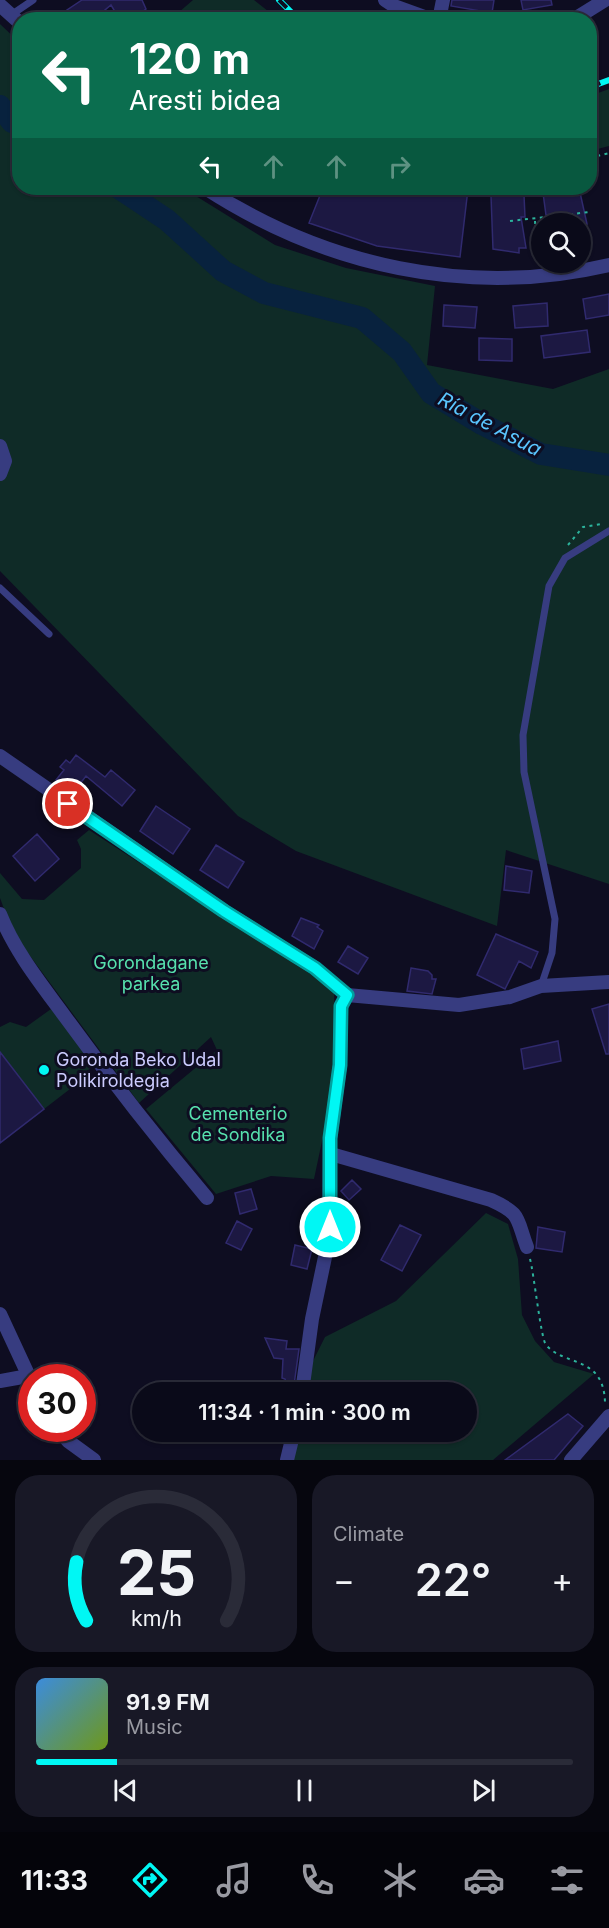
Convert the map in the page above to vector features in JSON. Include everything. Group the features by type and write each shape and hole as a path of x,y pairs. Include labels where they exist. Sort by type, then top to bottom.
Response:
{"street":[{"path":"385,0 411,12"},
{"path":"586,12 605,0"},
{"path":"0,4 12,16"},
{"path":"219,195 298,239 382,266 439,275 495,278 553,276 609,265"},
{"path":"0,446 5,461 0,474"},
{"path":"0,756 224,911 315,968 347,995 357,994 459,1005 510,997 541,986 609,982"},
{"path":"0,914 9,936 39,981 131,1107 207,1198"},
{"path":"303,1382 312,1319 329,1238 331,1154 340,1065 341,1006 347,995"},
{"path":"331,1154 491,1200 512,1209 518,1216 527,1247"},
{"path":"0,1314 23,1364"},
{"path":"0,1381 18,1380"},
{"path":"572,1460 609,1416"},
{"path":"69,1442 94,1460"},
{"path":"287,1460 291,1442"}],"lane":[{"path":"22,12 33,0"},
{"path":"541,986 552,953 555,919 522,756 549,586 565,558 609,531"},
{"path":"0,588 49,634"}],"path":[{"path":"583,213 590,212"},
{"path":"510,221 531,220"},
{"path":"565,558 564,553 571,539 583,527 590,524 609,524"},
{"path":"527,1247 540,1309 543,1339 548,1347 589,1367 597,1377 605,1395 605,1403 609,1406"}],"green space":[{"path":"193,0 254,0 269,12 179,12"},
{"path":"0,24 12,35 12,195 194,195 275,245 346,268 435,286 427,365 553,389 609,369 609,884 506,850 497,926 296,851 238,816 0,571"},
{"path":"609,89 609,146 597,149 597,93"},
{"name":"Gorondagane parkea","path":"89,830 334,989 336,1075 314,1179 271,1176 216,1194 146,1109 217,1050 211,1037 139,1103 13,933 0,898 0,873 22,899 44,900 81,868 81,849 77,840"},
{"name":"Goronda Beko Udal Polikiroldegia","path":"51,1009 95,1065 80,1076 83,1079 0,1143 0,1027 10,1022 26,1027"},
{"path":"486,1213 508,1224 518,1259 522,1315 535,1341 554,1362 594,1374 493,1460 284,1460 290,1442 477,1442 477,1382 304,1382 325,1337 396,1301"}],"building":[{"path":"82,0 142,0 146,9 142,12 115,12 111,5 103,12 68,12 67,10"},
{"path":"452,0 494,0 492,12 451,6"},
{"path":"521,0 551,0 552,5 523,10"},
{"path":"320,195 467,195 460,257 377,246 309,223"},
{"path":"524,195 525,217 521,217 526,248 519,248 519,253 493,249 491,196"},
{"path":"543,195 581,195 585,213 546,213"},
{"path":"609,294 609,315 586,319 583,299"},
{"path":"547,303 548,326 515,328 513,306"},
{"path":"444,305 477,307 475,328 443,326"},
{"path":"587,330 590,352 544,358 541,336"},
{"path":"479,338 512,339 512,361 479,360"},
{"path":"76,755 105,777 111,770 135,790 122,806 86,776 72,794 56,780 64,770 60,767 66,760 70,763"},
{"path":"156,806 190,829 173,854 140,831"},
{"path":"37,834 59,859 35,881 13,856"},
{"path":"216,845 244,862 228,888 200,870"},
{"path":"506,866 532,871 529,893 504,890"},
{"path":"301,918 319,925 317,927 323,931 314,949 292,936"},
{"path":"496,934 538,952 531,968 519,961 505,989 477,975"},
{"path":"348,946 368,958 358,974 338,962"},
{"path":"411,968 428,971 432,979 436,979 432,994 407,991"},
{"path":"609,1004 609,1054 606,1054 592,1009"},
{"path":"558,1041 561,1061 524,1069 521,1049"},
{"path":"0,1052 44,1109 0,1143"},
{"path":"352,1180 361,1189 349,1200 341,1191"},
{"path":"251,1189 257,1209 240,1214 235,1193"},
{"path":"237,1221 252,1229 241,1250 226,1243"},
{"path":"400,1225 421,1235 402,1271 381,1260"},
{"path":"538,1227 565,1232 562,1252 536,1248"},
{"path":"295,1245 312,1249 307,1269 291,1265"},
{"path":"265,1338 287,1341 286,1349 299,1349 294,1382 286,1382 282,1378 283,1359 274,1358"},
{"path":"568,1414 583,1426 554,1460 505,1460"}],"waterway":[{"name":"Ría de Asua","path":"0,106 12,122"},
{"name":"Ría de Asua","path":"130,195 167,220 223,271 264,293 362,318 402,352 431,393 482,424 541,454 609,465"}],"railway":[{"path":"279,0 291,12"},
{"path":"597,84 609,80"}],"place":[{"name":"Goronda Beko Udal Polikiroldegia","path":"44,1070"}],"route":[{"path":"68,804 224,911 315,968 347,995 341,1006 340,1065 330,1138 330,1227"}],"park label":[{"name":"Cementerio de Sondika","path":"238,1124"}]}
